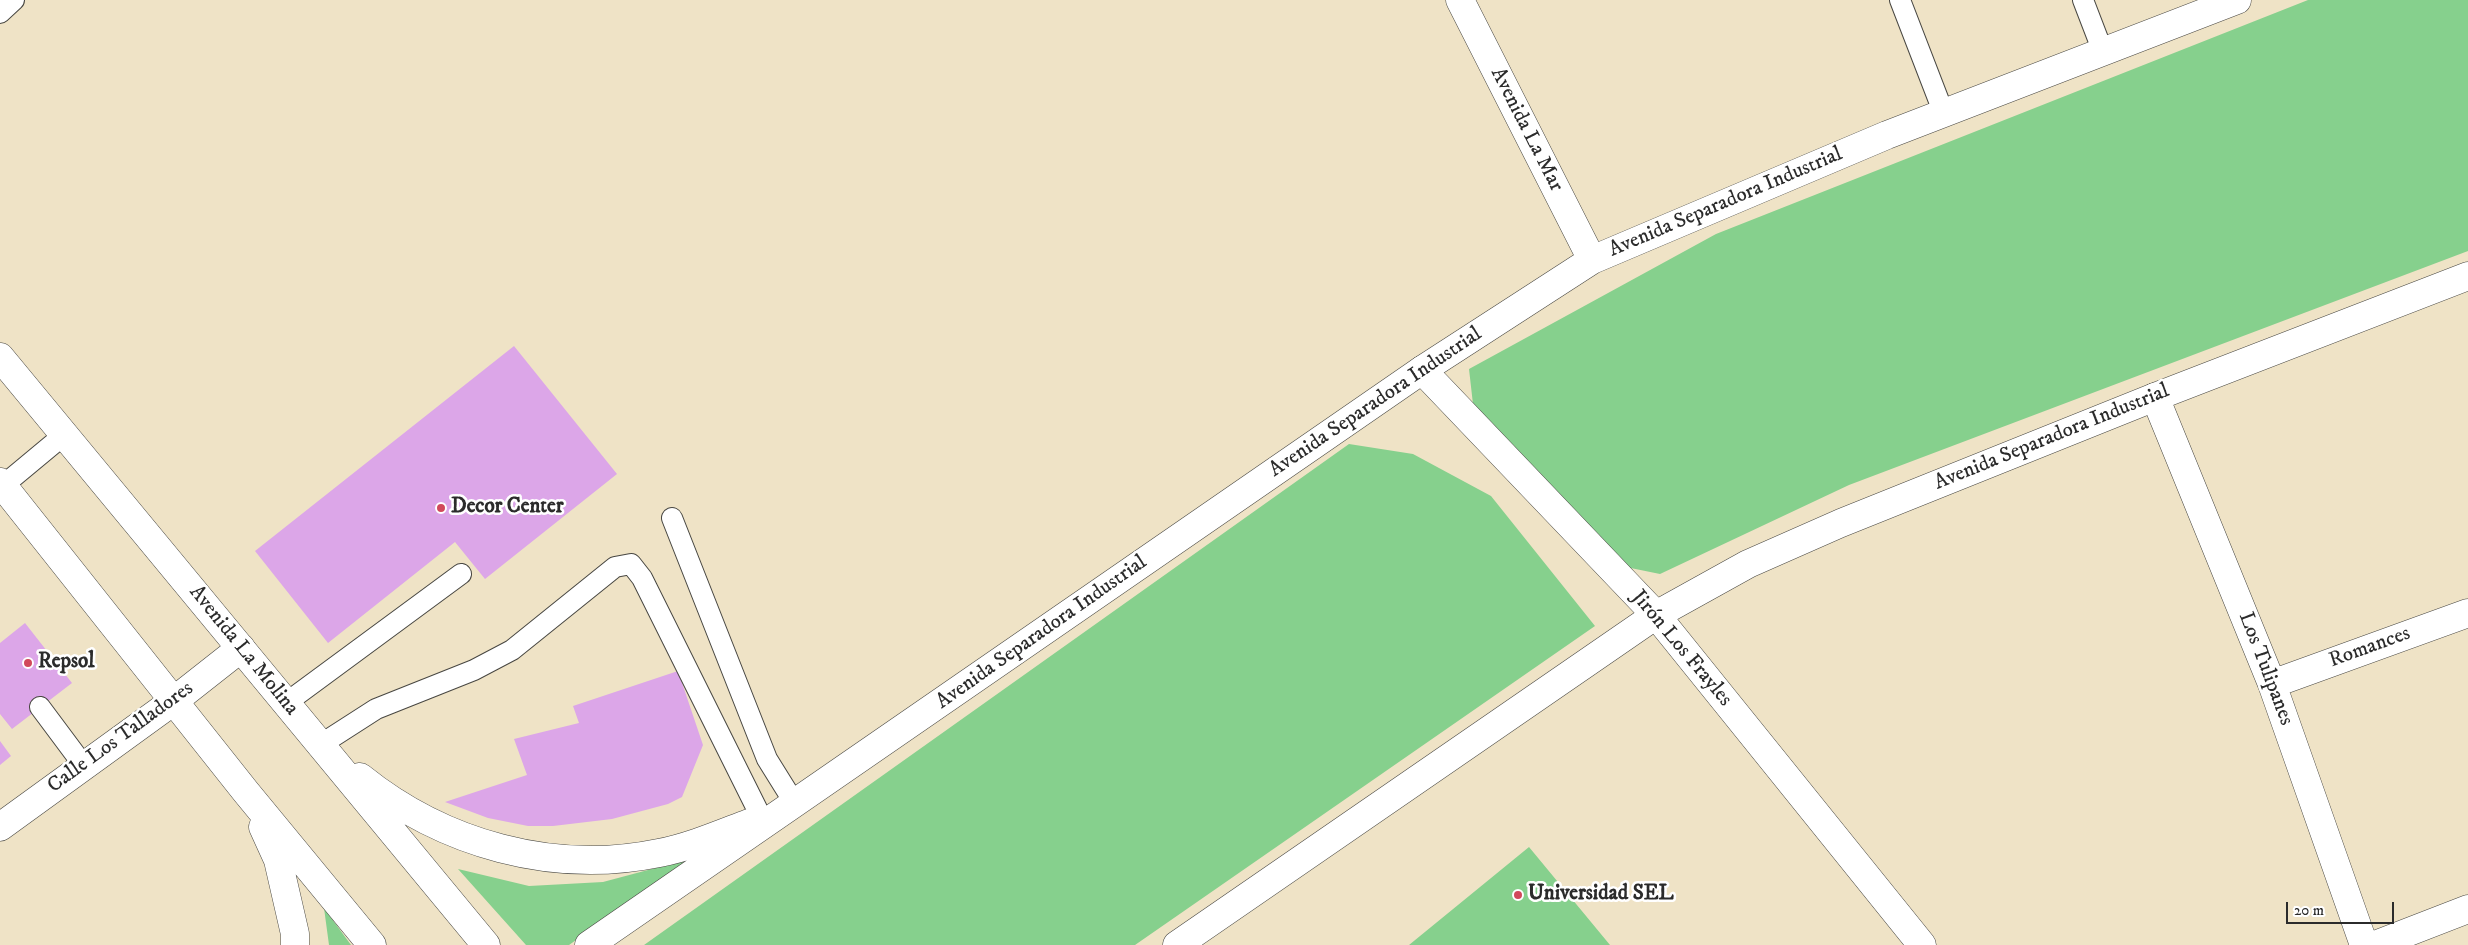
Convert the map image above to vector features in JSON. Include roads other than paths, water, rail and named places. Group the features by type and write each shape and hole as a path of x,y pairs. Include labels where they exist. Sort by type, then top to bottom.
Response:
{"main road":[{"name":"Avenida La Mar","path":"1460,0 1592,260"},
{"name":"Avenida Separadora Industrial","path":"589,945 763,821 794,804 1422,370 1592,260 1887,135 2237,0"},
{"name":"Avenida Separadora Industrial","path":"1177,945 1656,615 1748,564 1841,522 2155,397 2468,276"},
{"name":"Avenida La Molina","path":"0,357 486,945"},
{"name":"Jirón Los Frayles","path":"1422,370 1656,615 1922,945"},
{"name":"Los Tulipanes","path":"2155,397 2272,684 2364,945"},
{"path":"1,485 175,700 246,792 372,945"},
{"name":"Romances","path":"2272,684 2468,613"},
{"name":"Calle Los Talladores","path":"0,827 175,700 241,648"},
{"path":"320,745 375,789 426,821 481,844 540,857 600,860 659,853 763,821"},
{"path":"246,792 278,860 295,934 295,945"},
{"path":"2375,945 2468,909"}],"lane":[{"path":"0,13 14,0"},
{"path":"1900,0 1944,114"},
{"path":"2083,0 2103,52"},
{"path":"1,485 64,434"},
{"path":"672,518 767,759 794,804"},
{"path":"320,745 376,709 474,670 512,650 615,567 631,564 642,578 763,821"},
{"path":"286,703 461,574"},
{"path":"40,707 84,766"}],"place":[{"name":"Decor Center","path":"441,508"},
{"name":"Repsol","path":"28,663"},
{"name":"Universidad SEL","path":"1518,895"}]}
